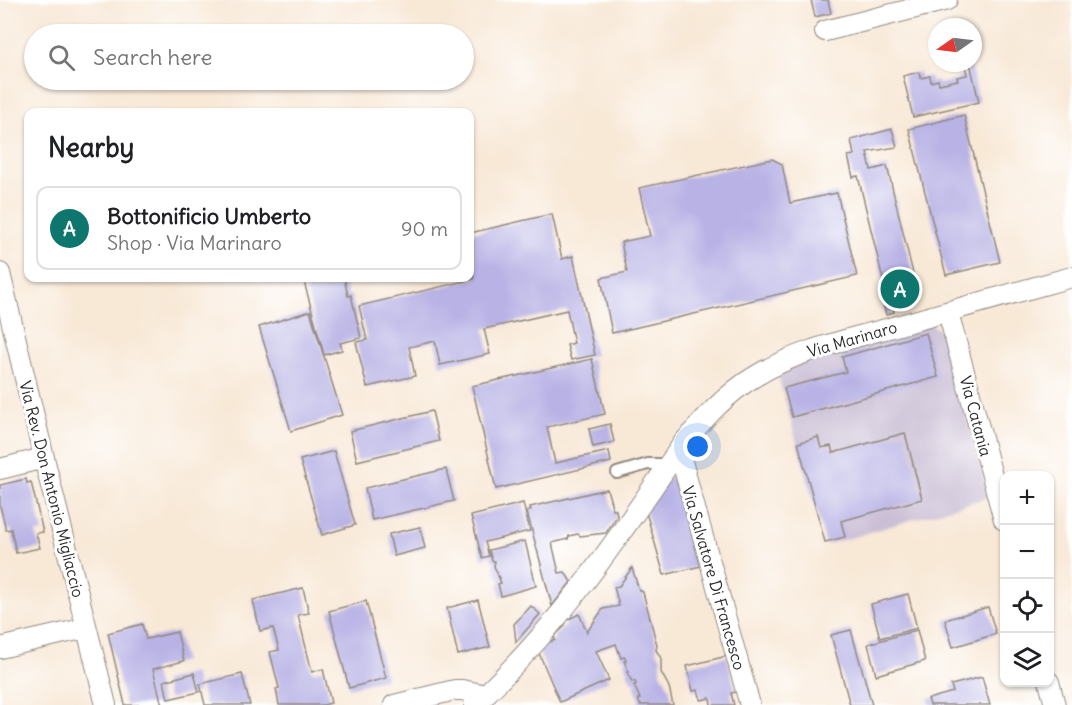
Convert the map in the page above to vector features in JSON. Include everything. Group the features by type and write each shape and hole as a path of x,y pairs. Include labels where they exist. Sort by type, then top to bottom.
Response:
{"street":[{"path":"825,31 947,0"},
{"name":"Via Rev. Don Antonio Migliaccio","path":"0,273 106,705"},
{"name":"Via Marinaro","path":"480,700 565,610 706,416 752,378 774,365 820,347 1072,277"},
{"name":"Via Catania","path":"948,312 1000,502"},
{"name":"Via Salvatore Di Francesco","path":"674,457 750,705"},
{"path":"0,470 44,458"},
{"path":"0,648 86,628"},
{"path":"1050,687 1055,705"},
{"path":"394,705 455,690 462,690 480,700"}],"lane":[{"path":"617,472 674,457"}],"shaded area":[{"path":"928,323 942,332 989,497 826,545 777,372 810,359"}],"building":[{"path":"811,0 828,0 831,13 815,17"},
{"path":"919,72 921,78 930,76 931,82 938,80 939,84 958,80 957,77 967,75 966,72 972,72 979,102 913,117 903,76"},
{"path":"964,115 1000,262 946,275 909,129"},
{"path":"892,129 897,147 867,152 871,170 887,166 917,290 887,296 858,176 853,177 848,156 854,155 851,140"},
{"path":"772,159 782,164 790,203 837,193 857,276 612,333 601,278 627,272 621,242 650,236 639,188"},
{"path":"552,214 562,259 573,256 595,355 571,360 567,345 574,343 567,310 484,329 490,354 440,365 435,341 409,347 415,376 367,387 356,342 367,340 359,306 461,282 474,282 474,232"},
{"path":"304,282 345,282 348,296 351,295 361,338 340,343 342,350 324,355"},
{"path":"891,297 894,312 886,315 882,299"},
{"path":"310,311 342,415 291,431 259,327"},
{"path":"926,333 938,377 792,417 784,388 846,372 842,357"},
{"path":"592,359 605,414 547,427 555,463 609,451 611,462 496,489 472,386"},
{"path":"432,411 439,441 357,461 350,431"},
{"path":"610,424 614,442 593,447 589,429"},
{"path":"905,433 922,499 841,521 845,537 825,542 798,443 818,437 821,448 831,446 833,453"},
{"path":"334,451 355,525 322,535 300,460"},
{"path":"446,469 454,501 372,520 365,488"},
{"path":"676,471 701,566 664,575 644,505"},
{"path":"26,479 27,483 31,482 43,532 36,533 40,548 16,553 11,529 6,530 0,506 0,485"},
{"path":"607,489 617,516 606,533 580,536 578,534 552,543 559,573 565,572 571,582 552,606 527,512 531,510 530,507"},
{"path":"523,503 530,531 485,542 489,556 482,558 471,516"},
{"path":"420,527 425,548 394,556 389,534"},
{"path":"525,541 536,586 501,596 498,584 501,583 494,566 495,561 492,561 489,550"},
{"path":"632,568 639,590 643,592 657,645 656,650 661,658 661,672 669,687 673,705 640,705 635,681 632,682 627,672 629,672 624,661 625,657 621,658 616,644 596,651 609,680 560,702 538,651 547,643 555,640 554,636 564,627 567,620 579,614 587,632 603,609 619,606 614,587 619,586"},
{"path":"303,588 309,613 298,615 312,672 323,669 331,703 279,705 276,689 279,688 270,652 279,650 273,628 260,631 253,600"},
{"path":"908,594 917,628 880,638 871,604"},
{"path":"478,600 490,647 458,655 447,608"},
{"path":"366,601 386,678 349,688 329,611"},
{"path":"531,606 540,614 516,642 514,624"},
{"path":"988,607 996,634 953,647 945,620"},
{"path":"142,624 146,639 177,632 184,661 153,669 162,705 125,705 108,633"},
{"path":"851,630 872,705 850,705 831,635"},
{"path":"917,630 925,661 876,675 868,644"},
{"path":"727,656 736,692 731,693 734,705 711,705 710,698 701,700 698,690 693,691 687,666"},
{"path":"194,673 199,692 168,699 164,681"},
{"path":"242,674 250,705 205,705 200,684"},
{"path":"982,677 990,705 930,705 928,699 953,692 951,685"}],"place":[{"name":"Bottonificio Umberto","path":"900,289"}]}
